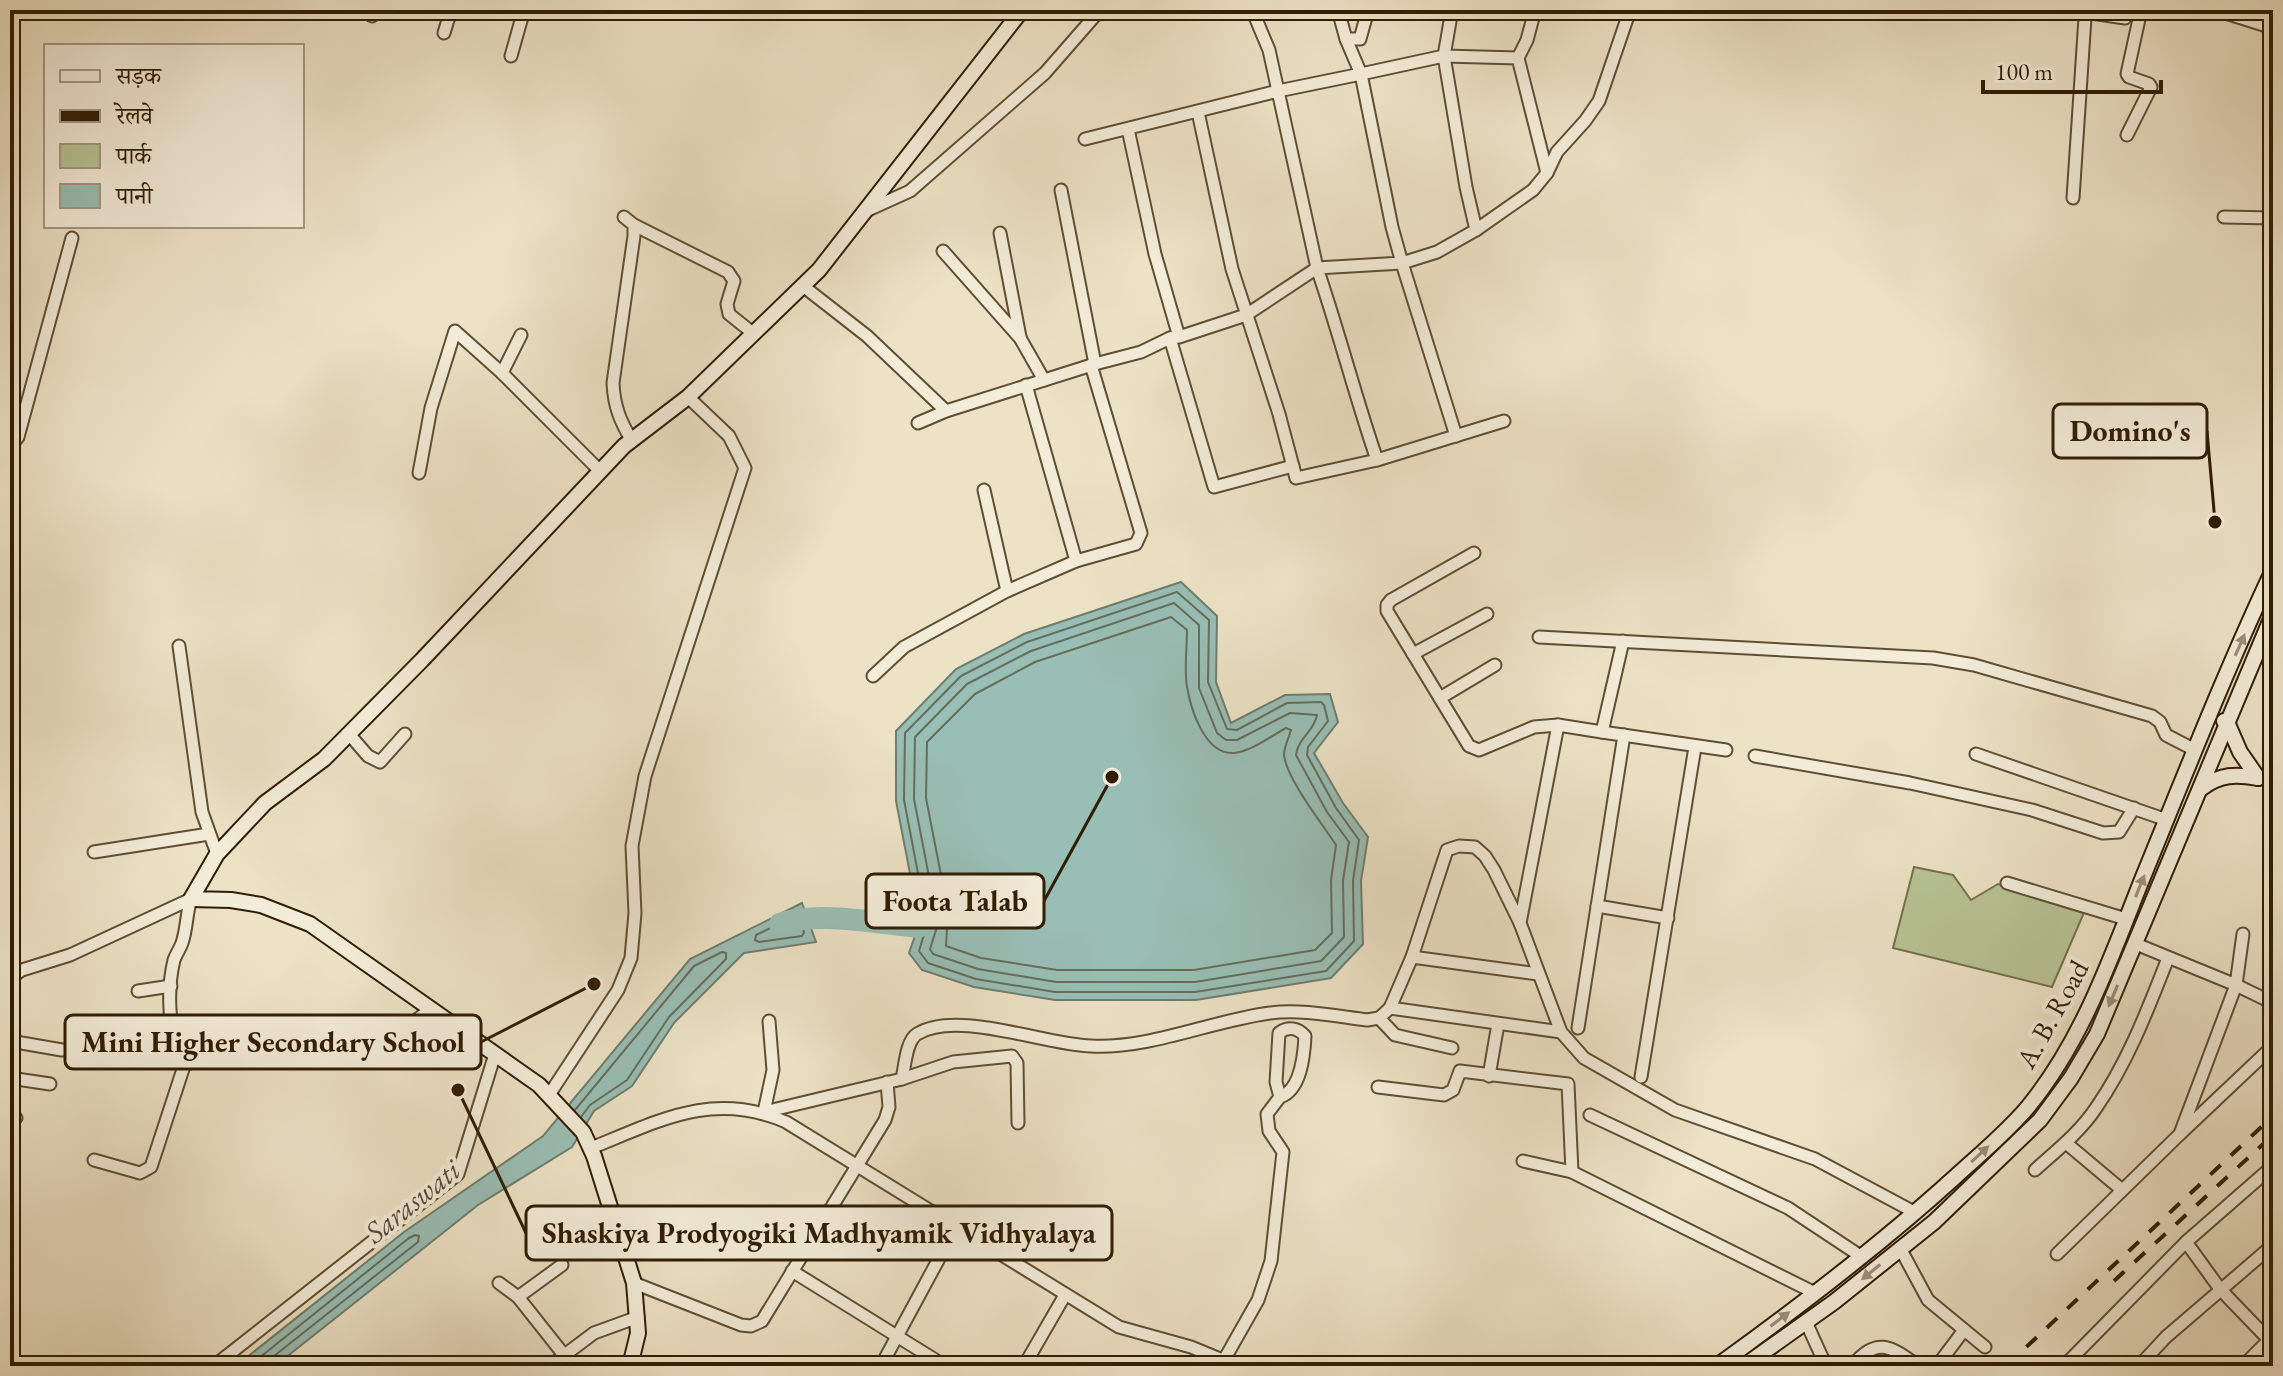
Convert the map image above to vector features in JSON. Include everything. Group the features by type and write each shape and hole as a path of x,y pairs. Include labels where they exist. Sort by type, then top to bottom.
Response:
{"main road":[{"path":"630,1366 638,1317 634,1283 591,1148 583,1132 552,1098 495,1054 310,924 261,905 231,900 191,899 217,854 265,803 324,759 600,471 688,397 819,270 1022,10"},
{"name":"A. B. Road","path":"1717,1366 1916,1213 2027,1108 2052,1073 2102,981 2209,714 2273,570"},
{"name":"A. B. Road","path":"1744,1366 1934,1222 2040,1120 2071,1078 2097,1034 2273,614"},
{"path":"2182,782 2200,789 2226,775 2258,778 2240,752 2227,722 2209,714"},
{"path":"2195,750 2213,758"}],"street":[{"path":"444,33 451,10"},
{"path":"511,56 524,10"},
{"path":"866,211 910,191 1045,73 1100,10"},
{"path":"1338,10 1361,74 1392,227 1456,436"},
{"path":"1346,39 1360,39 1368,10"},
{"path":"1452,10 1444,56 1476,230"},
{"path":"1535,10 1527,40 1518,58 1547,173"},
{"path":"918,423 946,411 1141,352 1246,315 1317,268 1402,263 1437,252 1476,230 1533,190 1547,173 1557,152 1599,101 1630,10"},
{"path":"2216,10 2273,28"},
{"path":"2073,198 2087,13 2132,15 2140,22 2127,74 2151,87 2127,135"},
{"path":"1256,19 1269,50 1317,268 1377,460"},
{"path":"1085,139 1278,91 1444,56 1518,58"},
{"path":"1198,112 1232,269 1279,414 1296,478 1377,460 1504,421"},
{"path":"1128,129 1174,338 1214,487 1293,466"},
{"path":"873,676 904,647 1007,591 1076,561 1136,544 1141,533 1093,365 1061,190"},
{"path":"624,217 728,272 734,281 727,304 729,314 754,334"},
{"path":"2224,217 2273,218"},
{"path":"632,441 618,417 613,383 634,225"},
{"path":"1000,233 1020,338"},
{"path":"10,447 18,437 72,238"},
{"path":"943,251 1020,338 1044,380"},
{"path":"803,286 867,336 946,411"},
{"path":"419,473 431,408 455,331 502,373 600,471"},
{"path":"502,373 521,335"},
{"path":"1026,385 1076,561"},
{"path":"552,1098 618,990 631,958 635,913 632,846 645,776 745,468 729,436 688,397"},
{"path":"984,490 1007,591"},
{"path":"1474,553 1387,605 1387,611 1469,746 1479,750 1534,727 1558,725 1726,750"},
{"path":"1413,654 1487,614"},
{"path":"1539,637 1933,658 1974,665 2152,716 2160,722 2166,735 2195,750"},
{"path":"1602,732 1623,641"},
{"path":"179,646 202,812 217,854"},
{"path":"1440,698 1495,665"},
{"path":"1520,923 1558,725"},
{"path":"349,734 368,756 380,762 405,734"},
{"path":"1578,1028 1624,735"},
{"path":"1641,1077 1695,747"},
{"path":"1976,754 2167,820"},
{"path":"1755,756 1910,783 2032,810 2103,833 2119,832 2134,808"},
{"path":"94,852 209,834"},
{"path":"902,1079 911,1040 917,1034 942,1027 998,1029 1093,1046 1144,1041 1275,1012 1367,1020 1379,1018 1390,1008 1412,957 1447,850 1459,846 1475,847 1485,856 1520,923 1561,1032 1584,1058 1675,1110 1815,1159 1916,1213"},
{"path":"2007,883 2126,919"},
{"path":"10,978 22,970 70,955 191,899"},
{"path":"184,1066 175,1047 171,986 175,957 182,943 191,899"},
{"path":"1597,906 1668,918"},
{"path":"2180,1134 2236,985 2243,934"},
{"path":"2136,944 2273,1003"},
{"path":"1412,957 1538,974"},
{"path":"2035,1170 2066,1143 2096,1109 2132,1044 2168,958"},
{"path":"10,964 22,970"},
{"path":"138,991 171,986"},
{"path":"1390,1008 1561,1032"},
{"path":"94,1160 140,1173 151,1167 184,1066 191,1061 218,1054 257,1033 395,1036 431,1009"},
{"path":"1379,1018 1395,1035 1452,1048"},
{"path":"764,1112 773,1070 769,1021"},
{"path":"1489,1076 1498,1024"},
{"path":"1224,1360 1258,1300 1271,1261 1283,1152 1266,1123 1267,1114 1280,1097 1295,1085 1305,1036 1294,1029 1284,1029 1277,1039 1276,1082 1280,1097"},
{"path":"10,1041 62,1050"},
{"path":"2057,1254 2273,1046"},
{"path":"214,1366 458,1174 495,1054"},
{"path":"764,1112 902,1079 953,1062 1012,1056 1017,1063 1018,1123"},
{"path":"1378,1087 1444,1095 1453,1090 1460,1071 1568,1084 1572,1172"},
{"path":"10,1078 50,1084"},
{"path":"634,1283 741,1325 751,1326 762,1321 888,1113 887,1082"},
{"path":"591,1148 681,1112 704,1108 764,1112 786,1122 1119,1327 1237,1366"},
{"path":"1590,1115 1788,1208 1862,1257"},
{"path":"2066,1143 2122,1190"},
{"path":"1523,1161 1572,1172 1815,1293"},
{"path":"2064,1366 2186,1242 2273,1166"},
{"path":"881,1366 956,1227"},
{"path":"2186,1242 2220,1289 2272,1339 2243,1366"},
{"path":"2139,1366 2166,1337 2273,1245"},
{"path":"1900,1248 1928,1300 1985,1347"},
{"path":"518,1297 562,1265"},
{"path":"792,1271 945,1366"},
{"path":"499,1283 518,1297 564,1355"},
{"path":"1024,1366 1065,1295"},
{"path":"550,1366 594,1333 638,1317"},
{"path":"1806,1322 1826,1366"},
{"path":"1937,1366 1964,1330"},
{"path":"1852,1366 1867,1349 1878,1346 1905,1356 1918,1366"}],"green space":[{"path":"1914,867 1953,875 1971,900 1998,884 2086,908 2052,987 1893,948"}],"water":[{"path":"1181,582 1217,616 1216,682 1231,723 1285,695 1330,694 1338,722 1314,753 1343,803 1368,837 1361,881 1363,944 1331,978 1196,1000 1055,1000 974,987 922,970 909,953 918,927 918,915 896,801 896,731 956,669 1024,634"},
{"path":"802,903 816,942 744,953 674,1023 632,1086 594,1111 572,1147 478,1205 275,1366 236,1366 404,1232 543,1136 690,959"}],"waterway":[{"name":"Saraswati","path":"780,924 830,918 918,927"}],"railway":[{"path":"2006,1366 2273,1116"},
{"path":"2114,1281 2273,1135"}],"place":[{"name":"Domino's","path":"2215,522"},
{"name":"Foota Talab","path":"1112,777"},
{"name":"Mini Higher Secondary School","path":"594,984"},
{"name":"Shaskiya Prodyogiki Madhyamik Vidhyalaya","path":"458,1090"}]}
